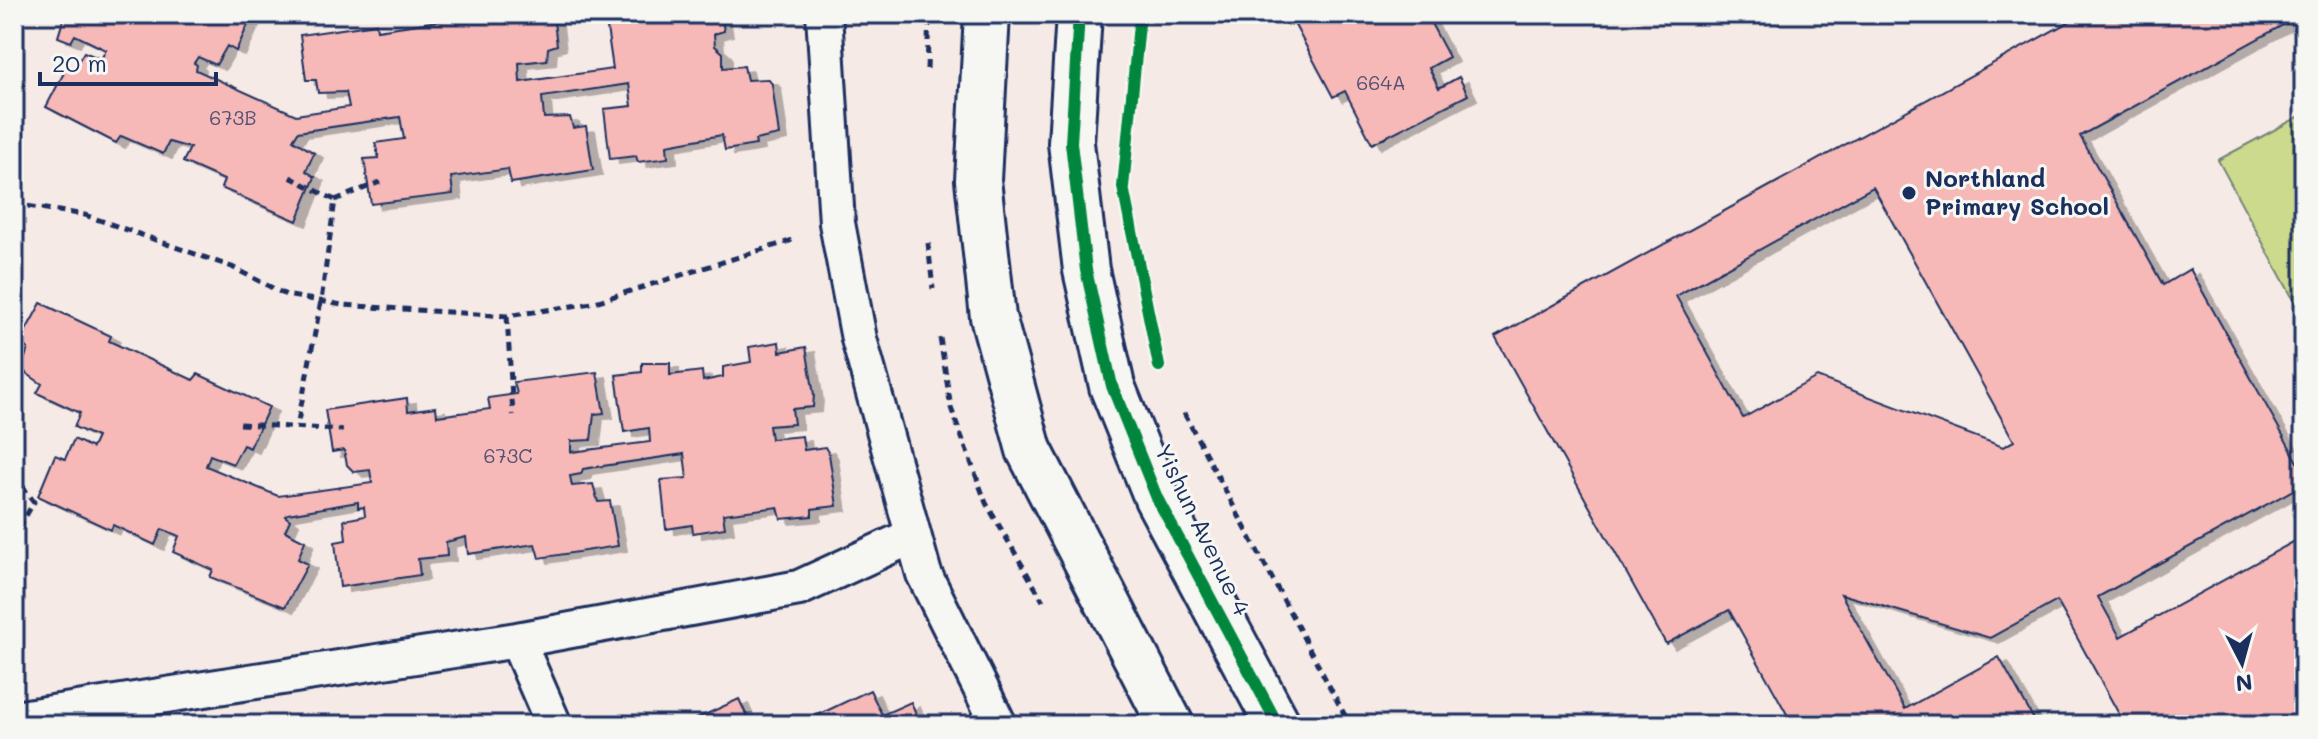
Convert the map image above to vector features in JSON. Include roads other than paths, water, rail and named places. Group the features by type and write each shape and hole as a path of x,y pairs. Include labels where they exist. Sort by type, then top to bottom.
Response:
{"street":[{"path":"987,14 978,180 993,317 1029,450 1171,725"},
{"name":"Yishun Avenue 4","path":"1079,14 1071,143 1086,270 1112,386 1157,498 1278,725"}],"lane":[{"path":"824,14 837,223 859,339 924,574 999,725"},
{"path":"21,718 517,640 799,588 912,536"},
{"path":"517,640 554,725"}],"place":[{"name":"Northland Primary School","path":"1909,193"}]}
